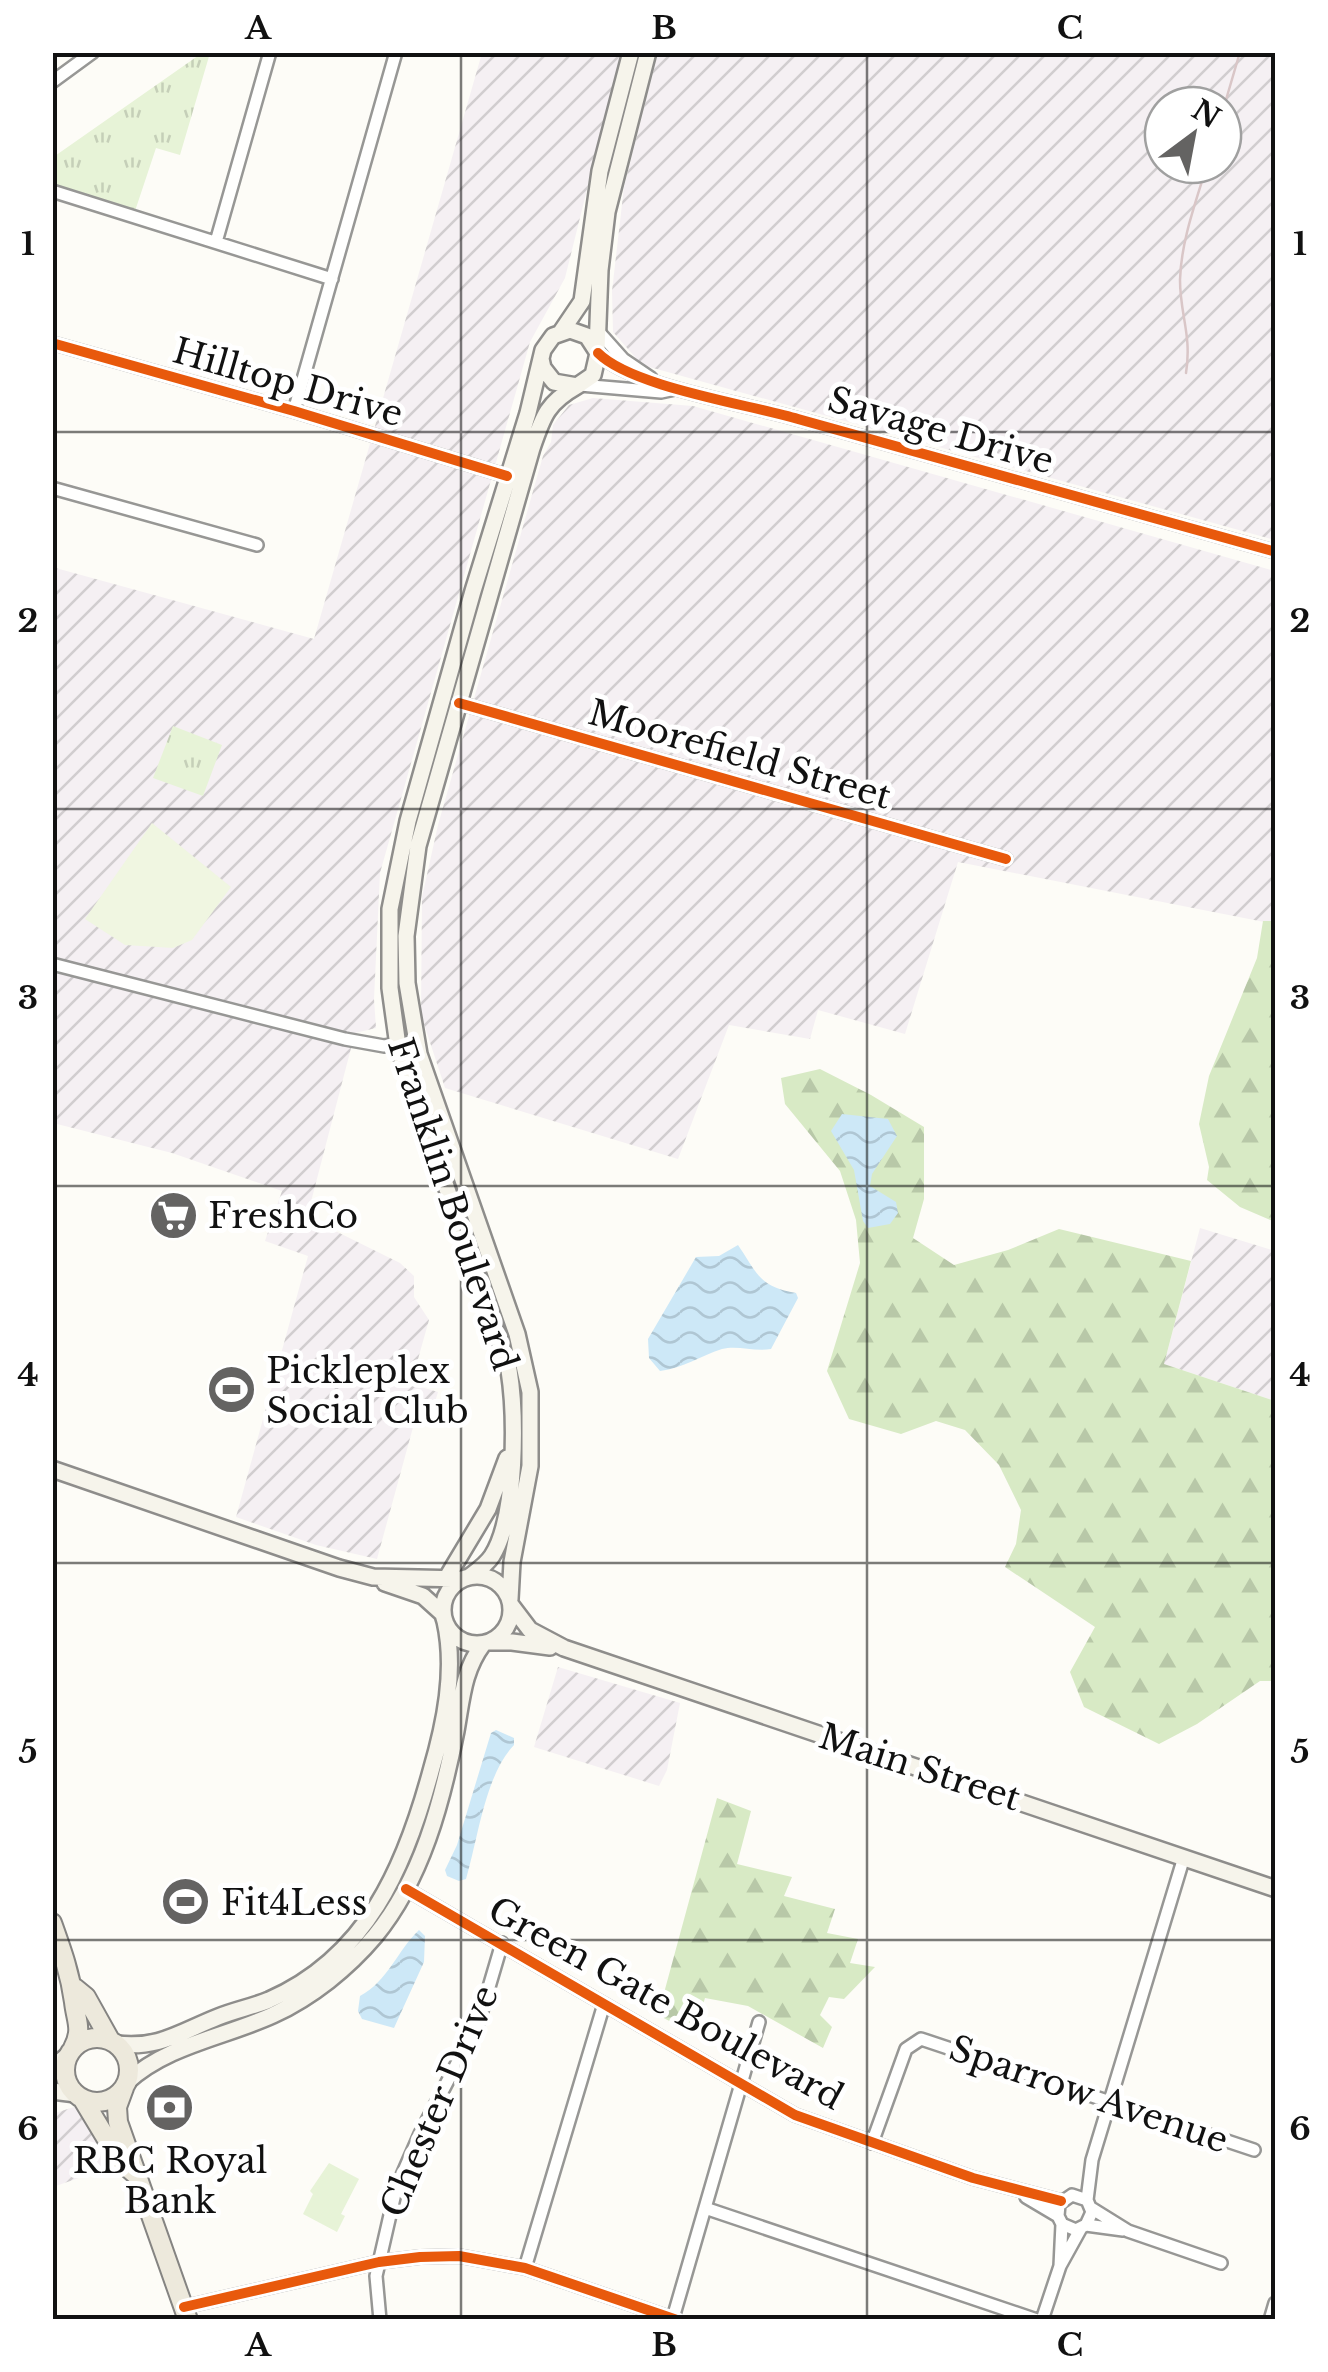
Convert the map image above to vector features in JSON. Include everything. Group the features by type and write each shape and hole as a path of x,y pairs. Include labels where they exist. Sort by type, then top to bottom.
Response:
{"main road":[{"path":"631,52 600,171 582,300 561,332 546,342 541,359 554,382 579,386 593,375 598,352 600,270 607,212 648,52"},
{"path":"561,332 579,332 598,352"},
{"name":"Franklin Boulevard","path":"459,1578 483,1566 496,1546 512,1477 510,1370 398,1046 389,947 398,859 541,359"},
{"name":"Franklin Boulevard","path":"510,1602 512,1562 530,1466 530,1392 516,1334 416,1042 406,984 406,936 411,884 459,703 544,414 560,396 579,386"},
{"path":"52,2068 86,2040 159,2044 222,2015 268,2000 324,1965 371,1918 406,1854 436,1756 449,1676 444,1617 448,1592 459,1578 496,1492 514,1435"},
{"path":"52,1470 301,1557 373,1576 423,1596 444,1617 455,1636 473,1644 486,1643"},
{"path":"52,2091 102,2102 114,2097 155,2061 273,2015 313,1992 364,1948 406,1889 442,1788 465,1676 486,1643 509,1624 510,1602 494,1580 373,1576"},
{"name":"Main Street","path":"510,1602 530,1630 564,1648 1276,1888"},
{"name":"Main Street","path":"486,1643 564,1648"},
{"path":"52,1924 75,1988 80,2026 65,2072 120,2161 135,2174"},
{"path":"75,1988 86,1997 128,2061 117,2117 186,2313"}],"street":[{"path":"52,82 94,52"},
{"path":"216,242 270,52"},
{"path":"294,411 396,52"},
{"path":"52,191 332,279"},
{"path":"598,331 623,359 654,381"},
{"name":"Hilltop Drive","path":"52,343 508,476"},
{"name":"Savage Drive","path":"598,352 626,374 1276,552"},
{"name":"Savage Drive","path":"579,386 661,392 676,388"},
{"path":"52,488 256,545"},
{"name":"Moorefield Street","path":"459,703 1006,859"},
{"path":"52,964 345,1039 398,1046 416,1042"},
{"path":"705,2208 1040,2320 1060,2266 1091,2218 1092,2160 1184,1856"},
{"name":"Green Gate Boulevard","path":"406,1889 795,2115 1018,2192 1064,2199"},
{"name":"Chester Drive","path":"380,2320 376,2276 389,2211 403,2169 479,2021 502,1943"},
{"path":"525,2268 604,2004"},
{"path":"186,2313 379,2262 459,2256 525,2268 675,2319 759,2022"},
{"name":"Sparrow Avenue","path":"872,2143 906,2048 921,2039 1254,2150"},
{"path":"1060,2266 1064,2199 1075,2189 1092,2160"},
{"name":"Green Gate Boulevard","path":"1018,2192 1060,2220"},
{"path":"1064,2199 1077,2195 1128,2231"},
{"path":"1060,2220 1071,2229 1128,2231 1221,2263"},
{"path":"1270,2320 1275,2304"}],"shaded area":[{"path":"482,53 621,53 565,278 530,342 380,873 376,1028 355,1033 307,1217 400,1263 414,1276 414,1297 429,1320 411,1384 438,1392 432,1412 418,1409 377,1559 316,1545 236,1517 308,1256 265,1241 282,1191 172,1153 53,1123 52,567 314,639"},
{"path":"658,53 1275,53 1275,540 635,363 635,357 613,332 612,291 624,187"},
{"path":"593,398 693,406 1275,571 1275,924 958,862 905,1034 818,1010 810,1039 729,1025 678,1159 445,1088 421,1015 422,897 438,825 553,425 569,405"},
{"path":"1200,1228 1275,1251 1275,1401 1164,1364"},
{"path":"558,1667 680,1703 667,1770 659,1786 534,1747"},
{"path":"93,2101 116,2165 53,2187 52,2114"}],"green space":[{"path":"202,53 210,53 180,155 156,148 134,214 53,192 52,158"},
{"path":"173,726 222,745 203,796 153,778"},
{"path":"152,823 231,887 192,940 173,948 125,945 85,919"},
{"path":"1263,921 1276,921 1275,1222 1240,1207 1207,1180 1209,1167 1199,1124 1209,1076 1257,958"},
{"path":"820,1069 924,1127 924,1199 913,1238 954,1265 1008,1250 1059,1229 1191,1261 1164,1364 1275,1401 1275,1681 1260,1681 1197,1724 1159,1744 1084,1707 1070,1672 1095,1627 1005,1567 1016,1544 1021,1510 999,1465 965,1430 936,1421 901,1434 849,1419 827,1371 860,1263 856,1220 840,1171 785,1104 781,1078"},
{"path":"717,1798 751,1811 737,1864 792,1877 784,1896 835,1909 827,1933 858,1939 850,1963 875,1967 844,1999 829,1997 820,2015 832,2027 823,2048 748,2006 705,1998 694,2034 658,2015"},
{"path":"329,2163 359,2179 341,2214 345,2216 337,2232 303,2214 313,2194 310,2191"}],"water":[{"path":"842,1114 888,1119 897,1136 872,1174 870,1186 896,1202 898,1213 890,1224 868,1228 863,1221 854,1170 831,1131"},
{"path":"738,1245 760,1277 774,1287 796,1293 798,1298 771,1349 722,1349 660,1371 649,1358 648,1339 696,1257 719,1256"},
{"path":"496,1730 514,1738 514,1745 496,1773 466,1879 459,1881 447,1876 445,1870 457,1845 491,1733"},
{"path":"419,1930 425,1936 424,1962 394,2028 362,2019 358,2011 360,1996 378,1982"}],"railway":[{"path":"1230,85 1240,52"},
{"path":"1186,373 1188,347 1181,265 1201,185"}],"cycle path":[{"path":"52,343 507,476"},
{"path":"598,353 636,376 663,385 858,435 1276,552"},
{"path":"459,703 1006,859"},
{"path":"406,1889 795,2115 973,2178 1061,2201"},
{"path":"184,2307 379,2262 459,2256 525,2268 677,2320"}],"place":[{"name":"FreshCo","path":"173,1215"},
{"name":"Pickleplex Social Club","path":"231,1390"},
{"name":"Fit4Less","path":"186,1902"},
{"name":"RBC Royal Bank","path":"170,2108"}]}
